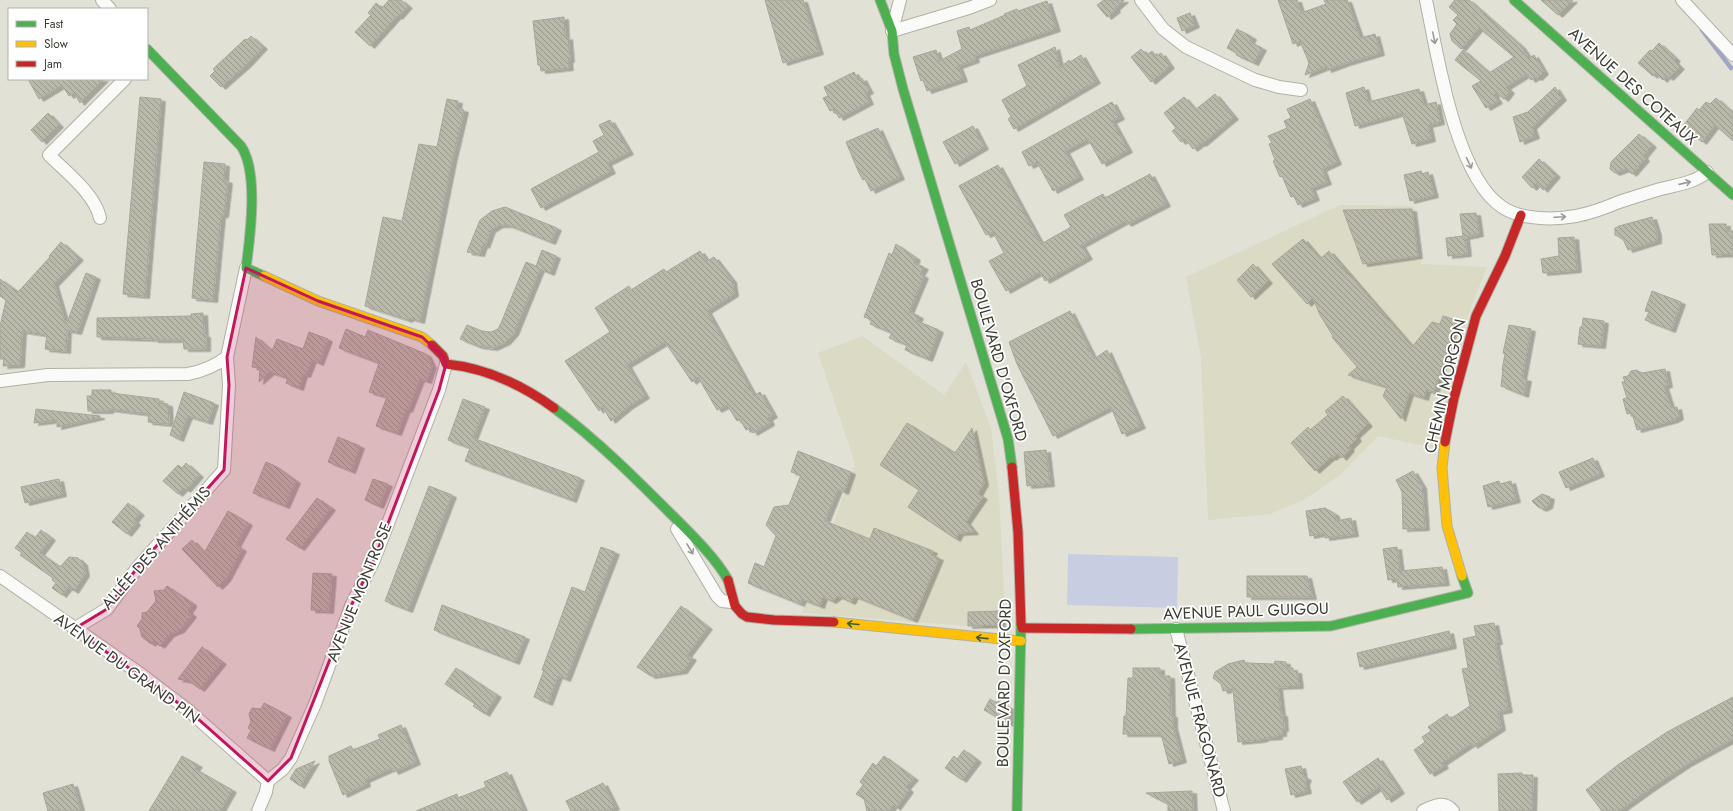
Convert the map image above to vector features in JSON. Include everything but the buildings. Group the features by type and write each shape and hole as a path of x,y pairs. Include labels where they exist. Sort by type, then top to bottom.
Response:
{"street":[{"path":"102,0 109,8"},
{"name":"BOULEVARD D'OXFORD","path":"880,0 892,31 894,54 899,76 944,229 1003,418 1008,440 1013,471 1017,520 1022,628 1017,811"},
{"path":"892,31 900,0"},
{"path":"892,31 969,8 990,0"},
{"path":"1141,0 1163,29 1186,47 1255,80 1279,87 1301,90"},
{"path":"1426,0 1454,126 1469,164 1487,193 1501,207 1521,215 1549,218 1576,216 1656,190 1695,181 1708,172"},
{"name":"AVENUE DES COTEAUX","path":"1514,0 1733,195"},
{"path":"1682,0 1733,55"},
{"path":"148,53 242,146 248,159 251,214 250,241 246,268 318,300 422,337 438,348 446,364 487,372 516,385 554,408 617,460 690,533 724,574 729,583 731,602 741,614 754,619 812,621 1021,641"},
{"path":"100,218 98,208 92,199 49,155 124,80"},
{"name":"CHEMIN MORGON","path":"1468,593 1451,543 1448,526 1442,468 1443,451 1469,337 1476,316 1505,256 1521,215"},
{"name":"ALLÉE DES ANTHÉMIS","path":"74,629 107,608 136,568 224,470 230,384 227,357 246,268"},
{"path":"0,381 48,375 188,374 202,371 216,365 227,357"},
{"name":"AVENUE MONTROSE","path":"268,780 283,769 291,758 315,704 351,606 377,553 439,390 446,364"},
{"path":"661,505 689,546 717,596 722,601 731,602"},
{"name":"AVENUE DU GRAND PIN","path":"0,576 142,675 188,710 268,780"},
{"name":"AVENUE PAUL GUIGOU","path":"1022,628 1176,629 1298,628 1331,626 1468,593"},
{"name":"AVENUE FRAGONARD","path":"1176,629 1224,811"},
{"path":"258,811 264,797 268,780"},
{"path":"1423,811 1434,805 1443,805 1453,811"}],"highlighted area":[{"path":"246,268 318,301 422,337 443,356 446,364 439,390 374,560 351,606 291,758 268,781 188,710 74,629 107,609 137,568 224,470 229,385 227,357"}],"shaded area":[{"path":"1340,205 1414,206 1421,264 1487,267 1468,315 1435,448 1378,436 1340,475 1304,500 1270,514 1208,520 1201,357 1186,277"},
{"path":"862,336 944,395 966,362 991,428 999,496 1004,594 1004,629 802,613 855,463 818,353"},
{"path":"1068,554 1178,557 1177,608 1067,605"}],"waterway":[{"path":"1702,30 1731,68"}],"traffic: fast":[{"path":"880,0 892,31 894,54 903,89 1008,439 1012,467"},
{"path":"1514,0 1733,195"},
{"path":"148,50 241,146 247,157 252,188 252,206 246,268 264,276"},
{"path":"554,408 615,459 644,487 702,546 717,563 728,580"},
{"path":"1131,629 1331,626 1468,593 1462,576"},
{"path":"1017,811 1021,624"}],"traffic: slow":[{"path":"264,276 318,301 422,337 432,345"},
{"path":"1445,442 1442,468 1447,526 1462,576"},
{"path":"834,622 1021,641"}],"traffic: jam":[{"path":"1445,442 1454,398 1476,316 1505,256 1521,215"},
{"path":"432,345 443,356 446,364 475,369 503,378 542,399 554,408"},
{"path":"1012,467 1018,532 1021,624"},
{"path":"728,580 735,606 747,617 774,620 834,622"},
{"path":"1022,628 1131,629"}]}
